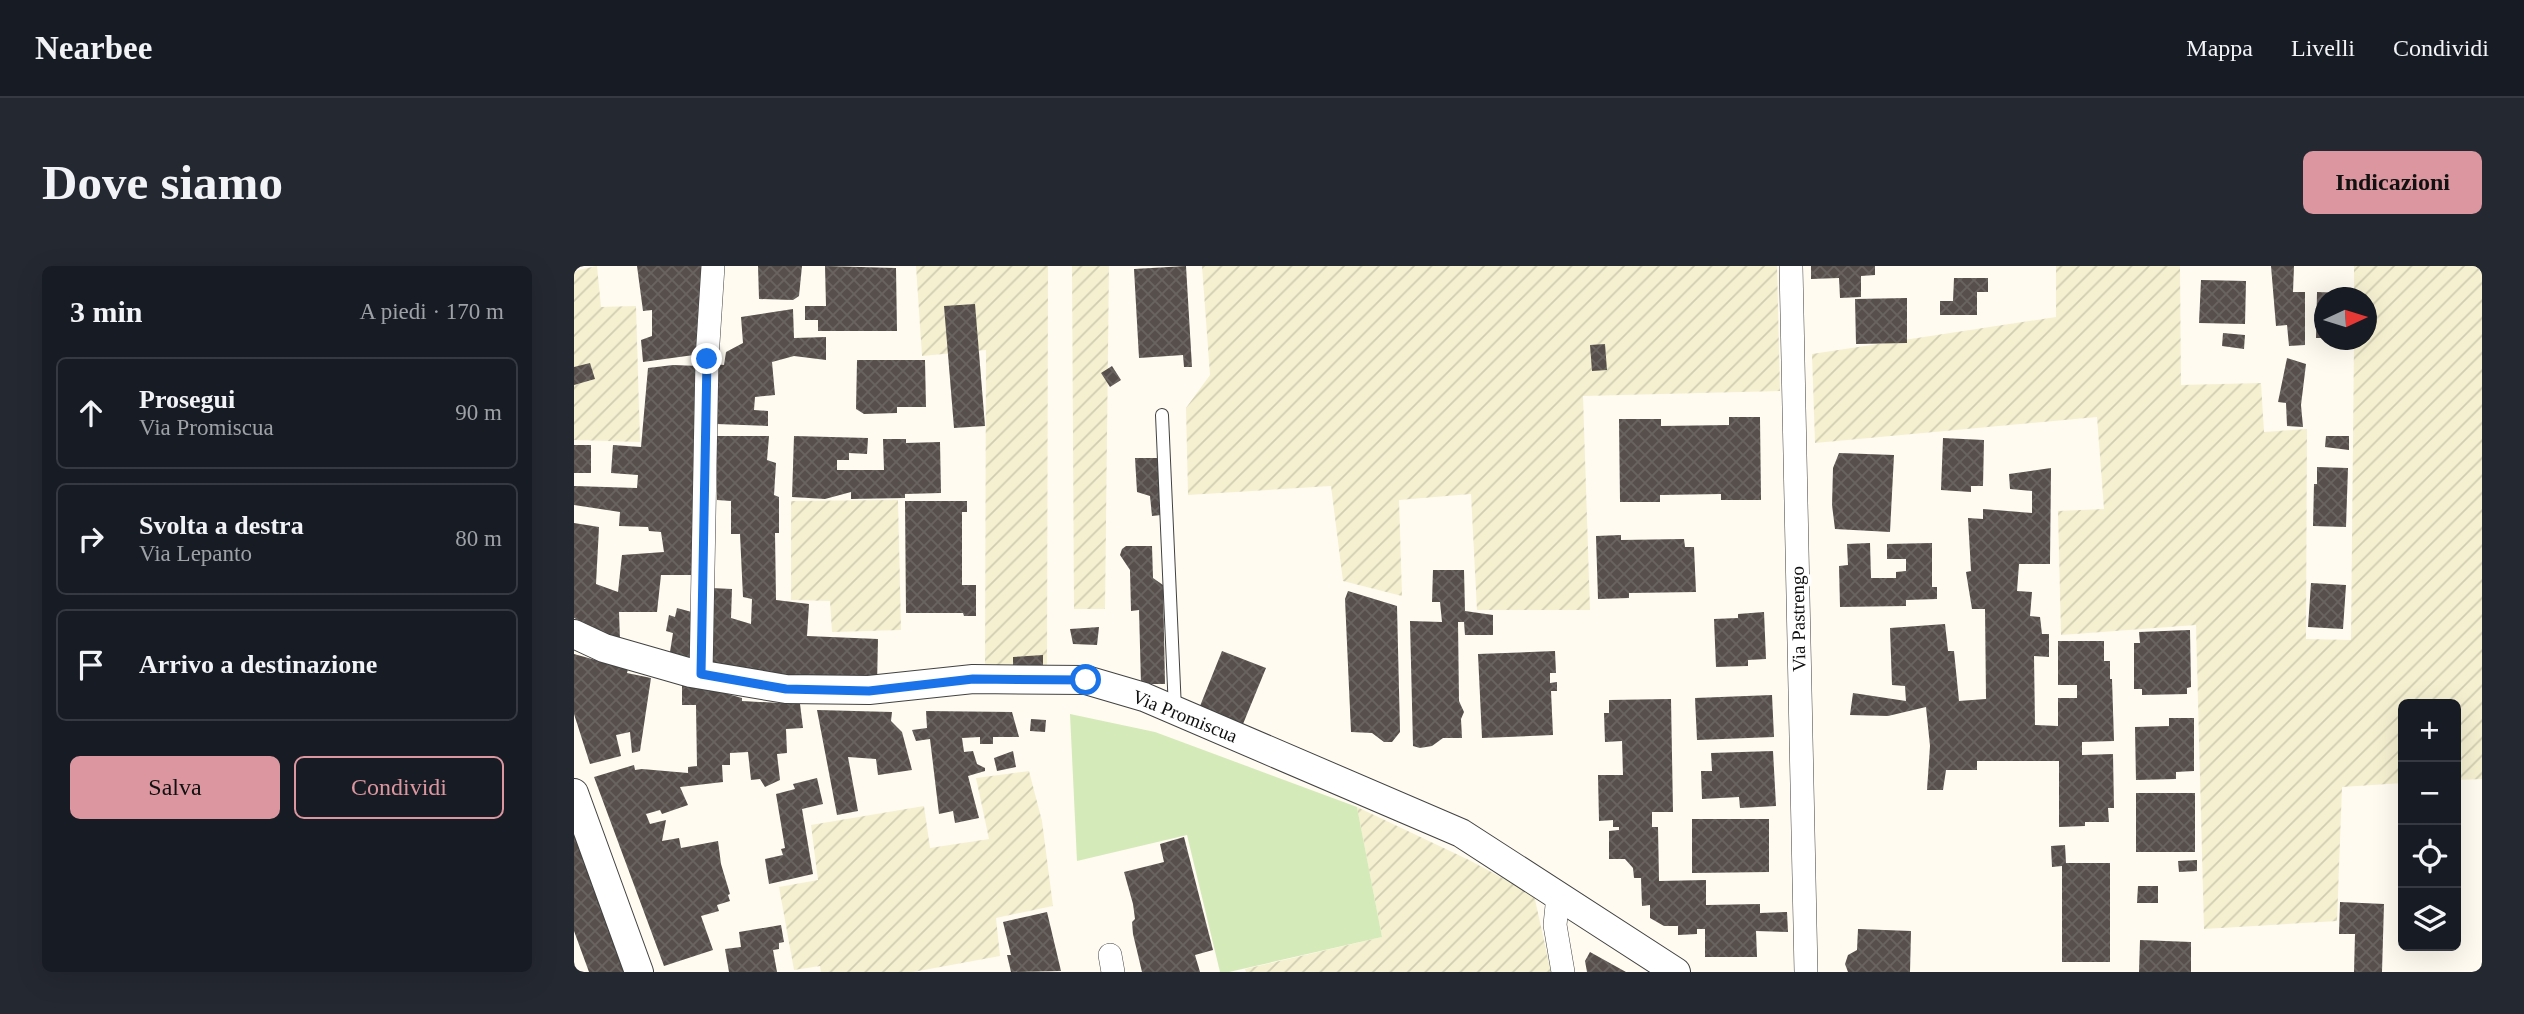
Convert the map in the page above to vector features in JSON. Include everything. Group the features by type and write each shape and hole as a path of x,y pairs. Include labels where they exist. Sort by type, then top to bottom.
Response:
{"street":[{"path":"701,674 707,359 713,266"},
{"name":"Via Pastrengo","path":"1791,266 1806,972"},
{"name":"Via Promiscua","path":"574,634 604,648 701,674 786,689 869,691 973,679 1086,680 1144,697 1461,833 1676,972"},
{"path":"574,793 639,972"},
{"path":"1558,896 1555,925 1563,972"}],"lane":[{"path":"1162,415 1175,710"}],"shaded area":[{"path":"597,266 601,307 636,306 640,442 574,440 574,271"},
{"path":"916,266 1048,266 1047,670 985,668 986,350 922,356"},
{"path":"1072,266 1109,266 1105,609 1074,609"},
{"path":"1202,266 1777,266 1780,391 1583,396 1590,610 1477,610 1471,494 1399,500 1402,596 1343,581 1331,486 1188,495 1186,408 1210,375"},
{"path":"2056,266 2180,266 2181,385 2261,383 2264,432 2307,429 2306,639 2351,640 2354,350 2377,350 2377,287 2354,287 2354,266 2482,266 2482,779 2461,780 2461,699 2398,699 2398,783 2342,787 2337,921 2204,929 2196,625 2061,635 2058,511 2104,509 2097,417 1815,443 1812,354 2056,317"},
{"path":"898,500 901,630 832,632 830,601 791,600 791,501"},
{"path":"1029,771 1042,821 1053,906 996,918 1000,956 913,972 821,972 820,966 794,970 779,887 818,880 811,825 924,806 930,848 989,839 976,778"},
{"path":"1357,807 1469,860 1534,895 1551,972 1246,972 1245,969 1382,937"}],"green space":[{"path":"1070,714 1155,732 1357,807 1382,937 1220,972 1187,835 1077,861"}],"building":[{"path":"637,266 704,266 701,354 643,362 641,340 652,336 652,310 643,311"},
{"path":"758,266 802,266 799,296 793,300 759,299"},
{"path":"825,266 896,268 897,331 818,331 818,320 805,320 805,306 826,306"},
{"path":"1186,266 1192,367 1184,367 1183,355 1139,358 1134,269"},
{"path":"1811,266 1875,266 1875,275 1861,276 1861,297 1840,298 1839,278 1811,279"},
{"path":"2271,266 2294,266 2293,292 2305,292 2305,345 2289,346 2287,325 2276,326"},
{"path":"1954,278 1988,278 1988,292 1977,292 1977,315 1940,315 1940,301 1953,301"},
{"path":"2201,280 2246,281 2245,324 2199,323"},
{"path":"1907,298 1907,343 1856,344 1855,299"},
{"path":"975,304 985,426 954,428 944,306"},
{"path":"793,309 794,338 826,337 826,360 794,356 772,362 775,395 755,397 754,410 768,411 768,426 716,424 714,364 724,365 726,352 743,343 741,317"},
{"path":"2223,333 2245,335 2244,349 2222,346"},
{"path":"1605,344 1607,370 1592,371 1590,345"},
{"path":"2287,358 2306,364 2301,405 2303,427 2287,426 2286,403 2278,402"},
{"path":"857,360 925,360 926,407 897,407 897,413 864,414 856,409"},
{"path":"590,363 595,379 574,385 574,367"},
{"path":"699,366 695,575 661,575 657,612 619,612 620,640 574,618 574,523 599,527 596,584 618,592 622,555 664,552 661,532 649,531 648,527 619,526 620,512 574,505 574,486 637,488 638,475 611,473 613,445 641,447 648,368"},
{"path":"1112,366 1121,380 1110,387 1101,373"},
{"path":"1729,417 1760,417 1761,500 1721,500 1721,494 1660,495 1660,502 1620,502 1619,419 1661,419 1661,426 1729,425"},
{"path":"717,436 769,436 767,460 776,463 774,495 779,497 779,533 775,533 776,600 809,604 807,636 878,639 877,685 815,687 708,662 711,588 732,589 731,618 751,624 752,599 743,597 740,534 731,534 731,501 717,500"},
{"path":"794,436 868,438 867,454 849,453 849,460 837,460 837,470 884,470 883,439 906,439 906,443 940,442 941,493 905,494 905,498 851,499 851,492 825,499 792,497"},
{"path":"2326,436 2349,436 2349,450 2325,447"},
{"path":"1943,438 1984,440 1983,486 1971,486 1971,492 1941,490"},
{"path":"574,445 591,445 591,473 574,473"},
{"path":"1839,453 1894,455 1890,532 1835,529 1832,505 1833,468"},
{"path":"1135,458 1158,458 1161,515 1152,516 1150,496 1137,492"},
{"path":"2317,467 2348,468 2346,527 2313,526"},
{"path":"2051,468 2050,564 2019,564 2017,591 2032,592 2030,616 2040,617 2042,634 2049,634 2049,657 2034,656 2035,725 2058,726 2058,698 2077,698 2077,685 2058,685 2058,641 2104,641 2104,661 2110,661 2114,741 2082,742 2082,755 2113,754 2114,808 2108,808 2109,822 2085,822 2085,826 2059,827 2059,761 1977,761 1977,770 1946,770 1943,790 1927,790 1930,746 1926,707 1888,716 1850,715 1853,693 1906,701 1905,686 1892,685 1890,628 1945,624 1948,651 1954,651 1959,701 1986,699 1985,609 1972,609 1966,572 1971,571 1968,518 1983,519 1983,509 2032,513 2032,491 2010,489 2009,474"},
{"path":"905,501 967,501 967,512 962,512 962,585 976,585 976,616 964,616 963,613 906,613"},
{"path":"1621,535 1621,540 1684,539 1685,547 1694,547 1696,592 1629,593 1629,598 1598,599 1596,536"},
{"path":"1870,543 1871,578 1896,578 1896,572 1906,571 1906,559 1887,559 1887,544 1932,543 1932,587 1937,587 1937,599 1906,600 1906,606 1840,607 1839,566 1848,565 1847,544"},
{"path":"1126,546 1152,546 1153,578 1163,585 1165,684 1141,684 1139,610 1131,611 1130,570 1120,555"},
{"path":"1433,570 1464,570 1465,611 1493,615 1493,635 1465,635 1464,622 1458,622 1459,701 1464,712 1461,719 1462,738 1443,738 1432,746 1420,748 1413,746 1410,621 1442,622 1440,602 1432,602"},
{"path":"2311,583 2346,585 2343,629 2308,627"},
{"path":"1348,591 1397,606 1400,732 1392,742 1384,742 1372,733 1351,732 1345,599"},
{"path":"677,608 699,614 695,660 670,652 673,633 666,631 669,615 675,617"},
{"path":"1764,612 1766,659 1748,660 1748,666 1716,667 1714,619 1738,618 1738,614"},
{"path":"1099,627 1097,645 1073,644 1070,629"},
{"path":"2190,630 2191,687 2187,688 2187,694 2142,695 2142,689 2134,689 2134,643 2140,643 2139,632"},
{"path":"1222,651 1266,668 1243,724 1200,706"},
{"path":"1555,651 1556,673 1550,673 1550,683 1557,682 1557,691 1551,691 1553,735 1482,738 1478,654"},
{"path":"574,654 628,669 627,673 651,678 640,751 632,753 630,732 616,735 621,756 590,764 574,714"},
{"path":"1043,655 1043,666 1013,668 1013,657"},
{"path":"682,681 742,698 742,701 800,704 803,728 786,729 787,753 777,754 780,780 765,787 760,779 751,780 748,752 730,753 730,765 722,765 723,782 680,787 688,805 662,814 660,810 646,814 650,824 666,820 662,841 679,838 681,848 718,841 721,864 730,894 730,901 717,905 719,911 701,916 713,950 664,966 594,777 634,765 635,770 688,773 688,767 697,766 696,705 682,705"},
{"path":"1772,695 1774,737 1697,740 1695,698"},
{"path":"1671,699 1673,812 1652,812 1652,827 1658,827 1659,881 1706,880 1706,905 1760,904 1760,913 1787,912 1788,932 1756,931 1757,957 1705,957 1705,929 1697,929 1697,934 1678,935 1678,926 1664,926 1650,918 1650,905 1642,906 1641,878 1634,878 1633,868 1625,859 1609,859 1609,831 1619,830 1619,827 1613,827 1613,820 1599,821 1598,775 1623,775 1622,741 1605,742 1604,713 1609,713 1609,700"},
{"path":"817,710 892,712 891,721 902,732 912,770 878,775 876,759 848,757 858,811 837,815"},
{"path":"926,711 1012,712 1019,737 993,737 993,744 980,744 980,737 962,738 964,752 973,751 977,764 985,768 985,771 968,776 979,818 955,823 953,811 939,814 930,739 916,741 912,730 927,728"},
{"path":"2169,718 2194,718 2194,771 2176,772 2176,779 2136,780 2135,727 2169,726"},
{"path":"1031,719 1046,720 1045,732 1030,731"},
{"path":"1013,751 1016,767 997,771 994,758"},
{"path":"1773,751 1776,806 1740,808 1739,797 1702,799 1701,771 1712,771 1711,753"},
{"path":"817,778 823,804 802,809 813,874 769,884 765,859 783,855 781,849 785,848 776,794 795,789 793,784"},
{"path":"2136,793 2195,793 2195,852 2136,852"},
{"path":"1692,819 1769,819 1769,872 1692,873"},
{"path":"574,834 627,972 589,972 574,931"},
{"path":"1184,837 1213,950 1195,955 1200,972 1142,972 1133,934 1133,904 1124,872 1164,862 1160,844"},
{"path":"2065,845 2066,863 2110,863 2110,962 2062,962 2062,866 2052,867 2051,846"},
{"path":"2197,860 2197,871 2179,872 2178,861"},
{"path":"2138,886 2158,886 2158,903 2137,903"},
{"path":"2340,902 2384,904 2382,972 2354,972 2355,934 2339,934"},
{"path":"1047,912 1061,971 1011,972 1007,955 1011,955 1003,922"},
{"path":"781,925 784,942 779,943 779,949 773,950 777,972 729,972 725,949 741,947 739,932"},
{"path":"1858,929 1911,931 1910,972 1848,972 1845,964 1848,955 1857,950"},
{"path":"2140,940 2191,942 2191,972 2139,972"},
{"path":"1590,952 1626,972 1587,972 1585,961"}],"route":[{"path":"707,359 701,674 786,689 869,691 973,679 1086,680"}]}
